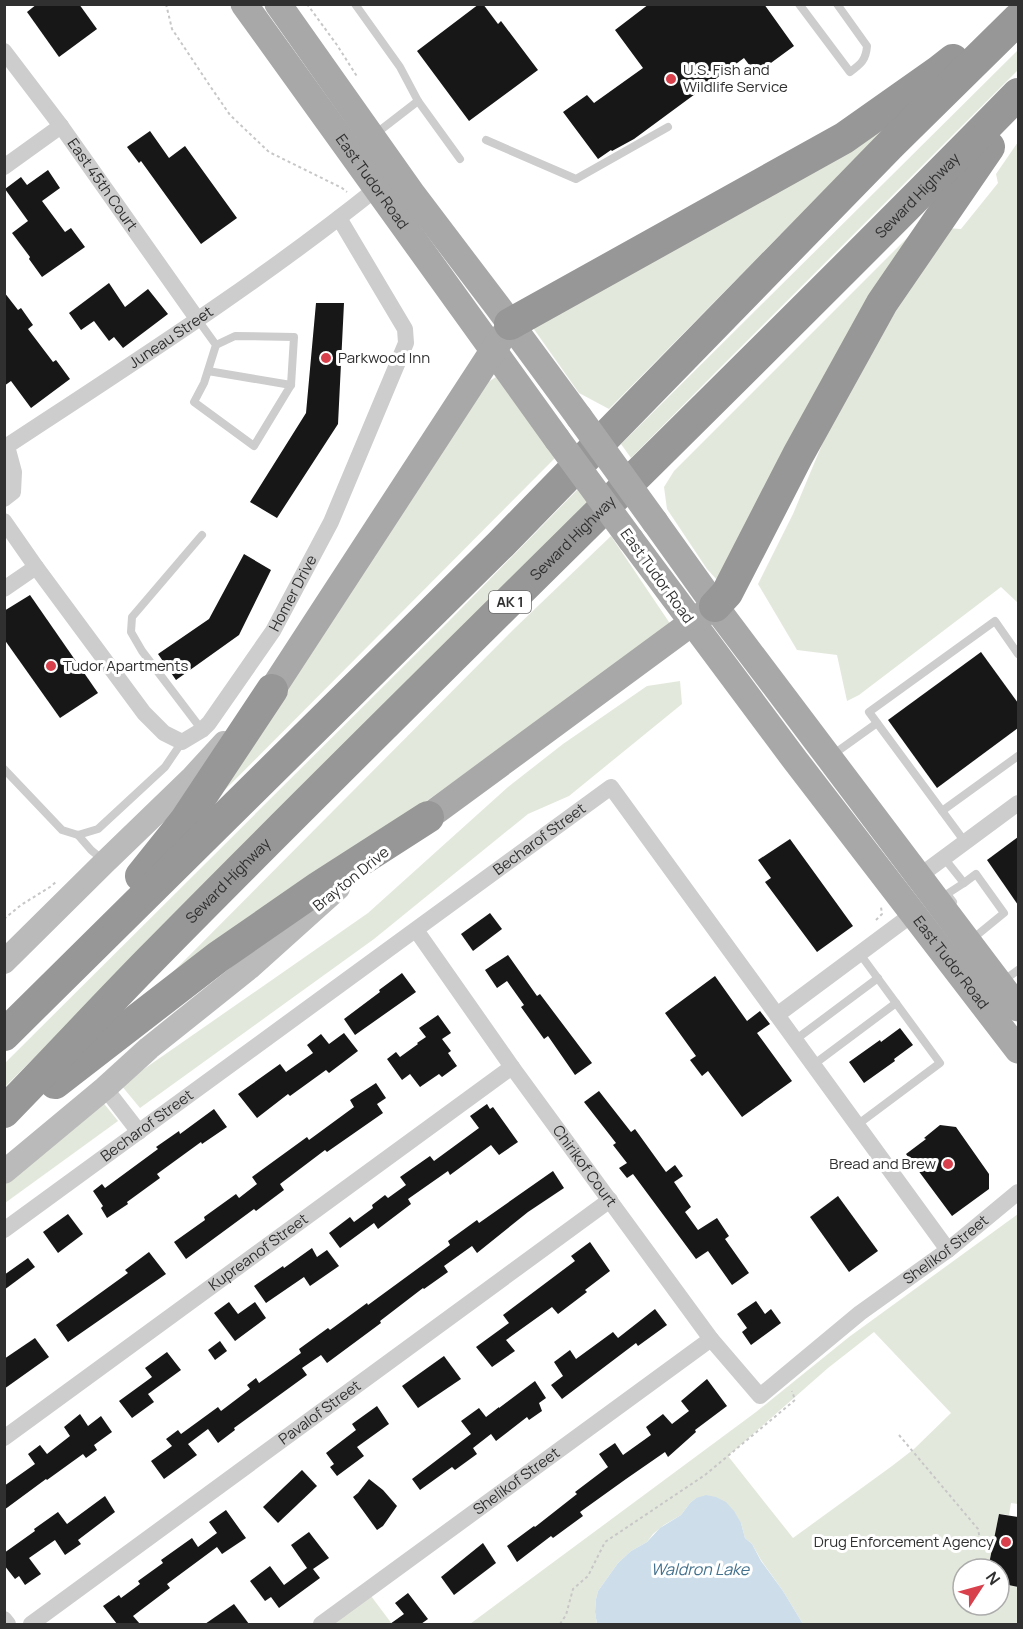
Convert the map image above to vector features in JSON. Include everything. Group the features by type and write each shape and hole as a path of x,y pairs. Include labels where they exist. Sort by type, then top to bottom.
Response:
{"highway":[{"path":"510,324 844,138 939,71 1017,4"},
{"path":"4,1035 501,544 891,144 1018,19"},
{"name":"Seward Highway","path":"4,1112 146,964 312,797 867,249 1018,94"},
{"path":"703,614 727,593 798,455 882,303 981,156 1018,111"},
{"path":"56,983 185,820 272,690"},
{"path":"4,1122 218,957 319,887 428,817"}],"main road":[{"name":"East Tudor Road","path":"244,4 368,195 493,352 631,540 703,614 829,758 918,877 1009,977 1018,1008"},
{"name":"East Tudor Road","path":"278,4 413,195 655,522 703,614 795,760 1018,1050"},
{"path":"5,961 191,779 272,690 510,324"},
{"name":"Brayton Drive","path":"4,1172 105,1088 149,1048 249,968 339,887 428,817 703,614"}],"street":[{"name":"East 45th Court","path":"4,51 61,126 198,320"},
{"path":"4,167 61,126"},
{"name":"Juneau Street","path":"4,499 13,492 14,472 5,445 198,320 368,195"},
{"name":"Homer Drive","path":"182,742 209,723 273,631 331,522 405,343 405,329 339,218"},
{"path":"4,521 144,713 164,733 182,742"},
{"path":"4,590 36,567"},
{"name":"Becharof Street","path":"4,1230 611,787 948,1250"},
{"path":"918,877 1018,803"},
{"path":"777,1015 914,913"},
{"name":"Chirikof Court","path":"417,930 512,1067 711,1339 760,1396"},
{"name":"Kupreanof Street","path":"4,1438 512,1067"},
{"path":"105,1088 139,1132"},
{"name":"Shelikof Street","path":"760,1396 860,1313 948,1250 1018,1192"},
{"name":"Pavalof Street","path":"31,1624 610,1200"},
{"name":"Shelikof Street","path":"321,1624 711,1339"},
{"path":"4,1619 8,1624"}],"lane":[{"path":"355,4 400,67 418,101 460,159"},
{"path":"799,4 850,72 863,62 867,54 867,46 837,4"},
{"path":"372,137 418,101"},
{"path":"486,140 576,180 669,127"},
{"path":"198,320 216,345"},
{"path":"235,336 294,338 291,386 254,446 194,402 204,383 216,345 235,336"},
{"path":"208,371 291,386"},
{"path":"202,535 132,617 131,632 142,651 202,730"},
{"path":"965,842 869,712 995,621 1018,654"},
{"path":"829,758 877,723"},
{"path":"78,835 98,829 165,767 182,742"},
{"path":"942,811 1018,756"},
{"path":"4,769 62,830 78,835 105,862"},
{"path":"944,858 964,883"},
{"path":"960,910 947,894 976,874 1004,913 973,935"},
{"path":"857,1125 940,1063 860,954"},
{"path":"795,1040 878,978"},
{"path":"813,1065 896,1003"}],"path":[{"path":"166,4 172,29 230,115 269,152 342,188 368,195"},
{"path":"560,1624 566,1615 573,1588 588,1576 605,1542 705,1475 795,1400 787,1374"},
{"path":"899,1435 978,1528 980,1540"}],"shaded area":[{"path":"1018,50 1018,70 631,458 621,444"},
{"path":"899,114 609,409 579,393 531,325"},
{"path":"1018,142 1018,603 1001,587 859,695 847,701 837,655 797,650 758,584 793,514 829,428 882,316 946,228 961,229 998,183 996,174"},
{"path":"929,216 718,581 707,569 667,509 664,487 674,471"},
{"path":"496,377 555,458 196,819 485,384"},
{"path":"580,487 589,502 5,1087 5,1063 448,622"},
{"path":"611,536 671,625 159,994 155,990 515,628"},
{"path":"680,681 682,704 569,796 528,814 374,939 140,1108 121,1085 368,913 508,787 563,744 647,686"},
{"path":"101,1100 118,1121 5,1203 5,1178"},
{"path":"1018,1214 1018,1504 1011,1503 1009,1515 999,1514 990,1557 951,1557 951,1617 1011,1617 1011,1586 1018,1587 1018,1624 803,1624 752,1544 745,1538 741,1523 696,1498 681,1515 664,1525 647,1542 631,1551 618,1563 598,1591 595,1612 597,1624 470,1624 756,1412 849,1337","holes":["874,1332 951,1413 914,1449 793,1538 728,1456 828,1368"]},
{"path":"371,1596 392,1624 333,1624"}],"water":[{"name":"Waldron Lake","path":"706,1495 726,1502 734,1511 741,1523 745,1538 752,1544 803,1624 597,1624 595,1612 598,1591 618,1563 631,1551 647,1542 660,1528 681,1515 696,1498"}],"building":[{"path":"37,4 79,4 97,29 59,57 27,12"},
{"path":"479,4 483,4 498,24 501,21 538,70 469,121 417,51"},
{"name":"U.S. Fish and Wildlife Service","path":"649,4 764,4 794,46 756,74 744,58 634,139 598,159 563,112 587,95 594,103 643,68 615,30"},
{"path":"150,131 169,158 185,146 237,218 201,244 141,161 139,163 127,147"},
{"path":"48,170 60,188 42,201 65,232 71,228 85,247 42,277 12,233 28,221 5,189 21,177 27,185"},
{"path":"109,283 125,307 148,289 168,314 123,348 114,337 109,341 94,321 81,330 69,313"},
{"path":"4,292 18,310 21,308 33,325 28,329 53,362 56,360 70,379 31,408 11,381 4,386"},
{"name":"Parkwood Inn","path":"316,303 344,303 338,424 277,518 250,502 306,413"},
{"path":"244,554 271,570 239,635 176,680 158,654 209,619"},
{"name":"Tudor Apartments","path":"30,595 98,693 60,718 4,639 4,611"},
{"path":"981,652 1018,703 1018,728 937,788 888,720"},
{"path":"1018,837 1018,905 987,860"},
{"path":"790,839 853,926 817,952 765,882 771,878 758,860"},
{"path":"490,913 502,929 473,951 461,934"},
{"path":"508,955 537,996 540,994 592,1063 575,1075 548,1036 544,1039 521,1007 524,1005 507,981 497,988 485,970"},
{"path":"402,973 416,992 355,1035 344,1019"},
{"path":"715,976 747,1021 760,1011 770,1024 757,1033 792,1081 742,1117 708,1071 702,1076 690,1060 696,1056 665,1013"},
{"path":"438,1015 451,1033 442,1039 451,1051 448,1053 457,1066 442,1077 439,1074 420,1087 410,1074 402,1080 387,1059 396,1052 400,1057 418,1044 426,1037 419,1028"},
{"path":"900,1028 913,1045 864,1083 849,1062"},
{"path":"344,1033 358,1051 329,1073 326,1070 290,1096 288,1094 257,1118 238,1094 280,1064 286,1072 313,1053 307,1045 321,1034 329,1044"},
{"path":"376,1083 386,1098 377,1104 383,1113 327,1152 325,1150 280,1184 284,1190 186,1259 174,1242 236,1194 239,1198 257,1184 252,1177 307,1137 309,1140 354,1107 350,1100"},
{"path":"599,1091 631,1132 635,1129 666,1172 675,1165 683,1176 674,1182 691,1207 685,1212 698,1230 717,1218 729,1236 725,1239 749,1273 732,1285 708,1251 696,1259 633,1174 627,1178 619,1168 627,1163 613,1145 616,1143 584,1102"},
{"path":"487,1104 490,1109 493,1107 518,1142 499,1155 491,1145 450,1175 448,1171 408,1199 411,1204 378,1229 374,1223 340,1248 329,1233 350,1217 354,1222 373,1208 372,1205 385,1195 388,1198 406,1185 400,1177 430,1156 434,1161 479,1128 470,1116"},
{"path":"214,1109 227,1127 202,1144 201,1142 157,1174 160,1178 107,1218 101,1208 103,1206 93,1191 102,1184 105,1188 158,1149 156,1147 179,1131 180,1134"},
{"name":"Bread and Brew","path":"940,1125 956,1127 989,1174 989,1189 952,1216 906,1154"},
{"path":"553,1171 564,1188 528,1212 477,1253 472,1246 444,1266 448,1272 423,1288 327,1363 321,1355 302,1368 307,1375 234,1428 235,1430 218,1443 208,1429 188,1444 197,1455 164,1479 151,1461 172,1446 166,1439 178,1430 181,1434 218,1407 221,1411 250,1389 247,1385 256,1378 259,1383 301,1353 299,1349 328,1328 330,1330 367,1303 368,1305 450,1245 448,1241 477,1220 479,1223"},
{"path":"838,1196 878,1251 849,1272 810,1217"},
{"path":"68,1214 83,1234 58,1253 43,1232"},
{"path":"590,1242 610,1271 558,1314 552,1307 506,1340 515,1351 492,1367 476,1347 509,1323 503,1315 575,1261 571,1256"},
{"path":"312,1248 317,1257 327,1250 339,1266 310,1286 304,1277 266,1303 254,1286"},
{"path":"149,1252 166,1274 68,1342 56,1325 128,1273 125,1270"},
{"path":"28,1258 35,1267 4,1290 4,1275"},
{"path":"756,1301 765,1314 771,1309 781,1323 751,1345 742,1332 747,1328 737,1314"},
{"path":"229,1302 238,1314 255,1302 266,1318 235,1341 214,1313"},
{"path":"655,1309 667,1325 638,1346 636,1343 562,1399 551,1385 563,1376 554,1362 570,1350 576,1359 613,1332 618,1338"},
{"path":"35,1338 49,1357 4,1389 4,1359"},
{"path":"220,1341 227,1351 215,1360 208,1350"},
{"path":"167,1352 181,1370 148,1394 154,1402 132,1418 119,1401 152,1377 145,1368"},
{"path":"444,1356 461,1379 418,1408 402,1386"},
{"path":"707,1379 727,1406 695,1430 696,1432 668,1457 665,1452 626,1479 580,1512 583,1516 553,1538 551,1536 517,1562 507,1546 535,1527 608,1467 599,1454 615,1443 623,1455 651,1435 646,1427 663,1414 672,1424 689,1411 681,1401"},
{"path":"535,1381 546,1398 539,1403 542,1411 529,1420 527,1417 496,1441 491,1434 473,1448 477,1454 455,1470 452,1467 420,1490 412,1479 471,1434 461,1421 479,1408 486,1417"},
{"path":"377,1406 389,1424 357,1447 364,1456 337,1476 330,1467 334,1464 326,1453 356,1430 352,1424"},
{"path":"80,1414 88,1426 101,1416 112,1432 94,1445 97,1450 86,1458 83,1454 4,1510 4,1486 35,1464 28,1454 40,1445 47,1454 70,1436 64,1427"},
{"path":"302,1470 317,1486 278,1523 263,1507"},
{"path":"369,1479 397,1506 383,1526 377,1530 353,1497"},
{"path":"105,1496 115,1512 78,1540 81,1544 65,1555 55,1540 29,1558 41,1574 25,1585 19,1576 15,1579 4,1565 4,1553 58,1512 67,1524"},
{"path":"226,1510 246,1538 222,1554 217,1547 167,1584 170,1588 133,1616 140,1624 117,1624 103,1606 119,1595 121,1598 140,1584 138,1581 163,1563 161,1560 192,1538 198,1547 217,1533 209,1522"},
{"name":"Drug Enforcement Agency","path":"999,1514 1018,1517 1018,1587 1011,1586 1011,1557 990,1557"},
{"path":"309,1532 329,1558 313,1569 320,1578 279,1608 271,1597 265,1601 250,1581 270,1566 284,1585 307,1568 291,1545"},
{"path":"483,1543 496,1563 454,1595 441,1577"},
{"path":"408,1593 428,1619 421,1624 390,1624 404,1614 395,1603"},
{"path":"234,1604 249,1624 205,1624"}],"place":[{"name":"U.S. Fish and Wildlife Service","path":"671,79"},
{"name":"Parkwood Inn","path":"326,358"},
{"name":"Tudor Apartments","path":"51,666"},
{"name":"Bread and Brew","path":"948,1164"},
{"name":"Drug Enforcement Agency","path":"1006,1542"}]}
